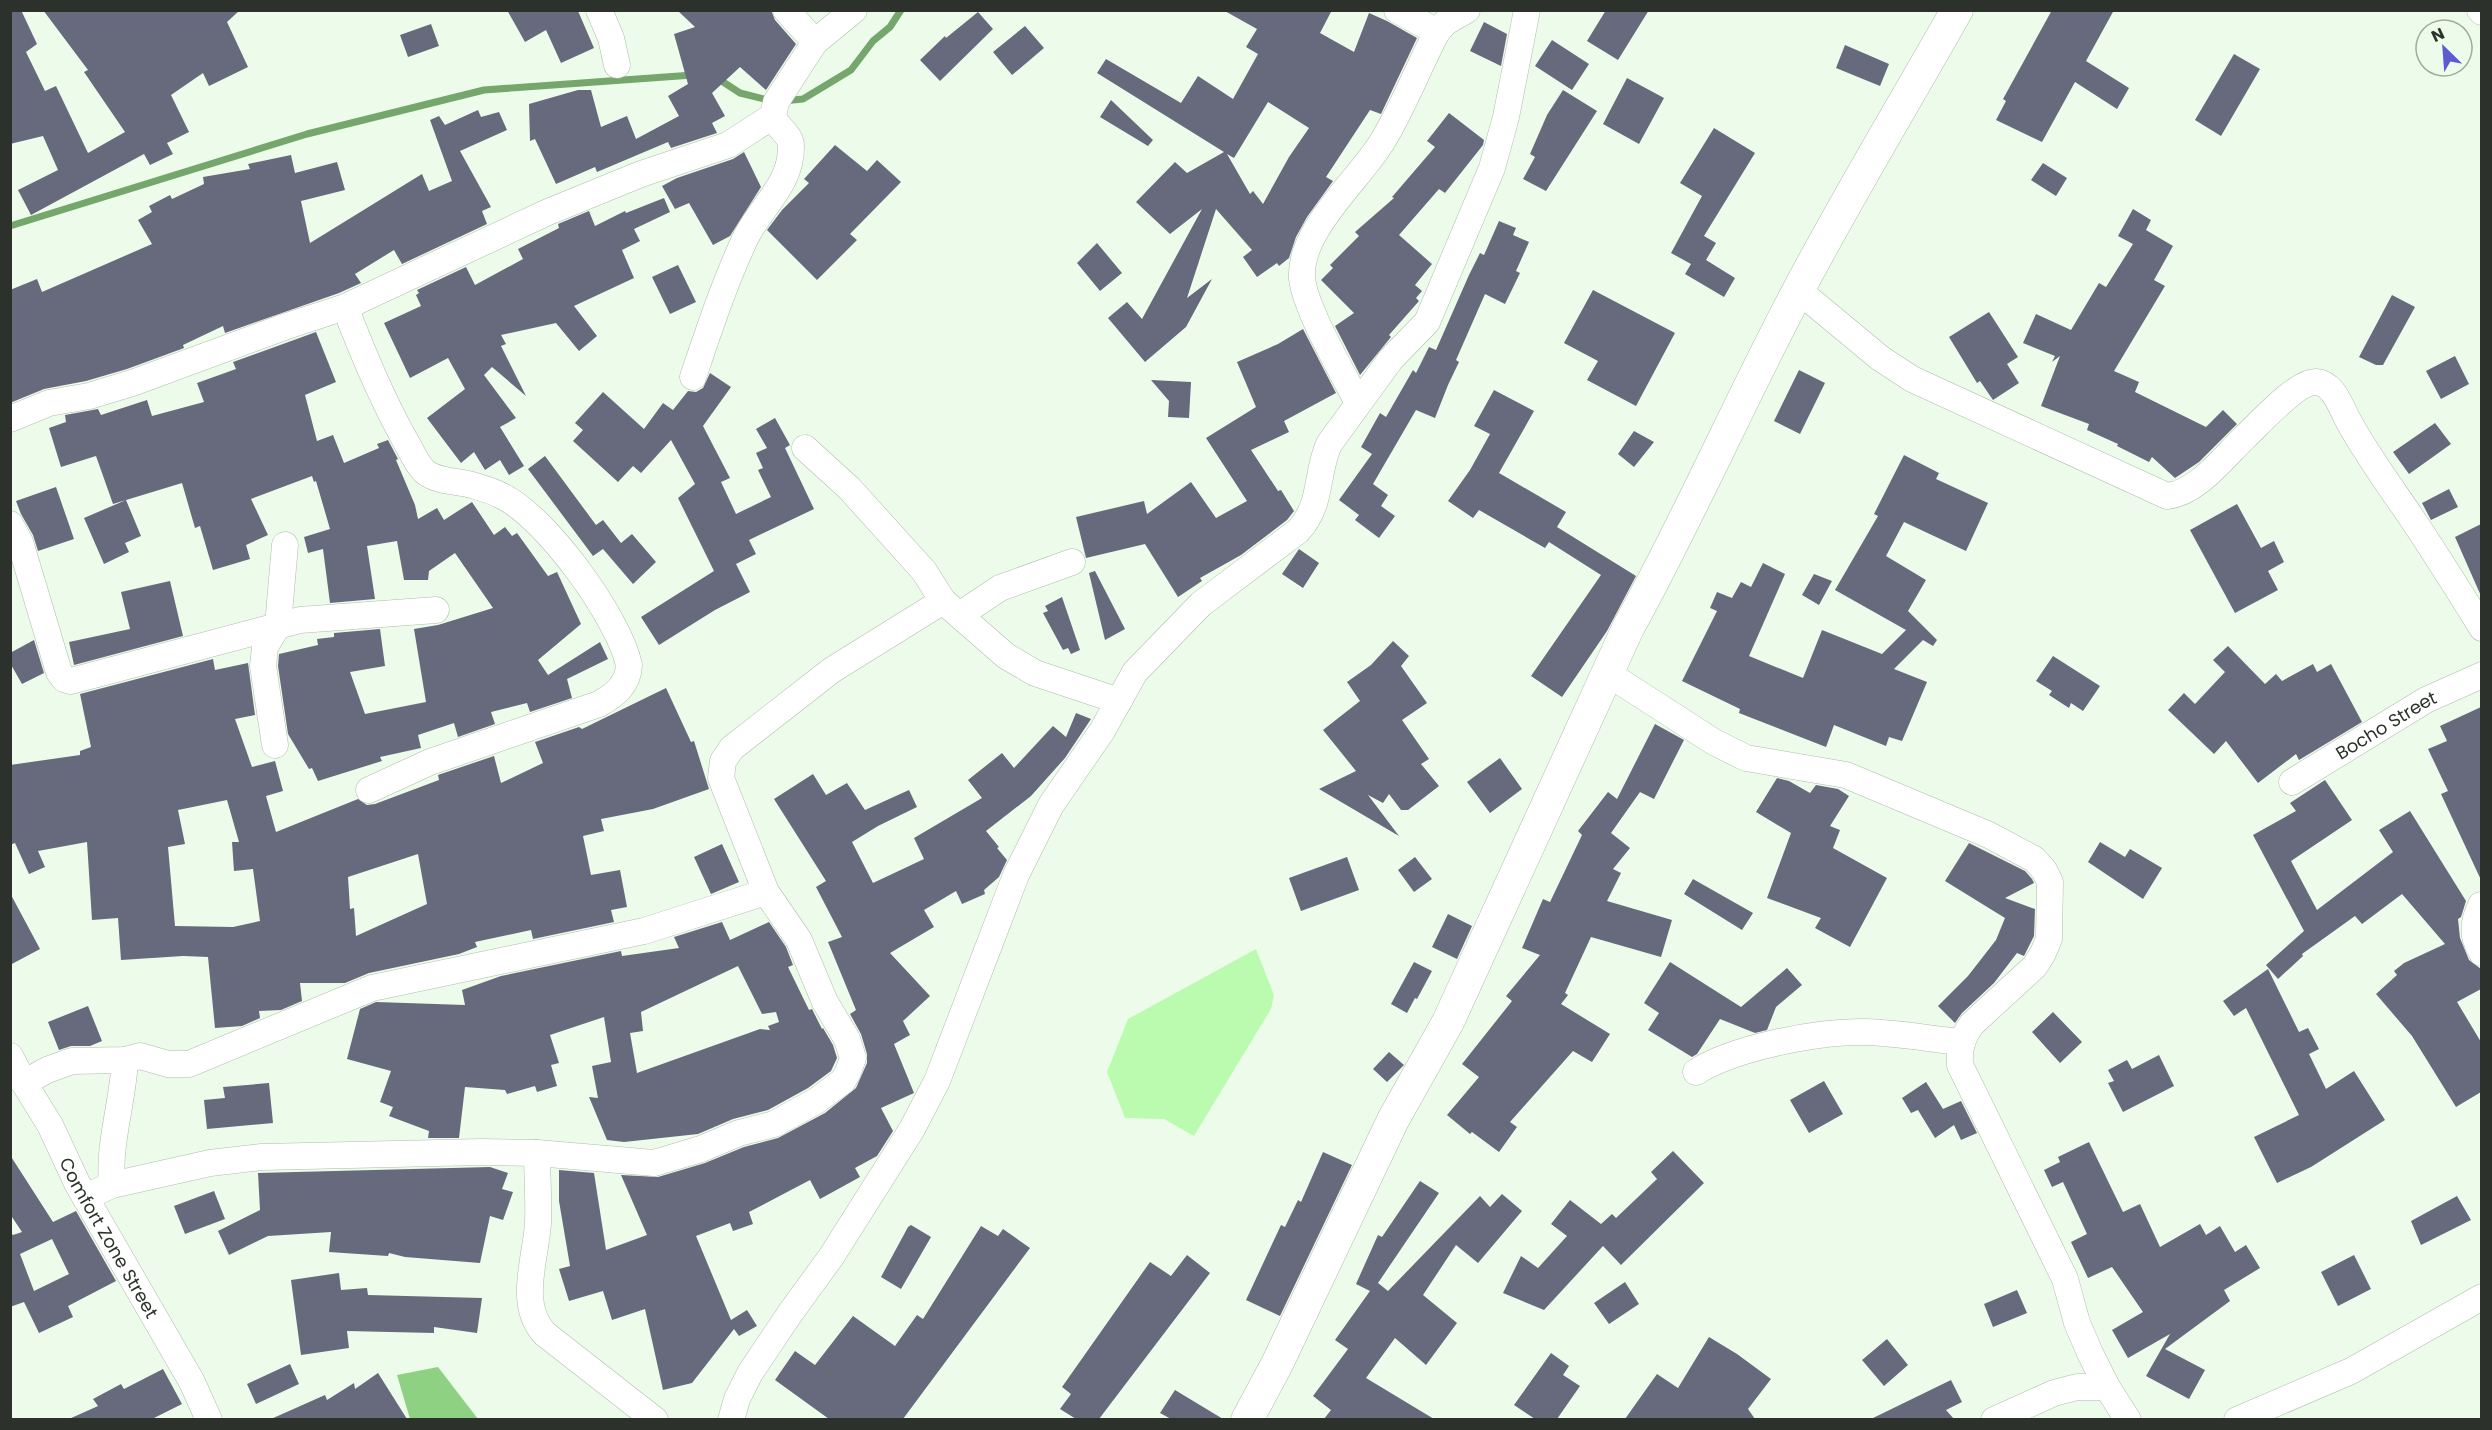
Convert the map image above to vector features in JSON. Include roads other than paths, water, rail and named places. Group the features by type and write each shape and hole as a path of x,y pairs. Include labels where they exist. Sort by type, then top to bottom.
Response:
{"street":[{"path":"598,10 611,38 617,65"},
{"path":"786,10 815,42"},
{"path":"693,377 726,284 746,237 789,168 791,143 786,132 776,125 773,116 776,102 815,42 854,10"},
{"path":"1397,10 1437,32"},
{"path":"1358,403 1308,303 1303,284 1304,265 1311,242 1321,222 1383,140 1437,32 1446,22 1467,10"},
{"path":"731,1419 737,1399 750,1373 790,1312 831,1257 912,1129 937,1082 1016,875 1051,805 1102,731 1135,672 1201,604 1298,531 1307,521 1314,508 1323,459 1329,444 1391,360 1420,331 1432,311 1492,168 1506,117 1527,10"},
{"path":"1247,1419 1277,1364 1393,1120 1448,1022 1607,673 1798,290 1957,10"},
{"path":"10,419 49,403 89,396 132,383 345,307 549,212 641,174 728,145 773,116"},
{"path":"1798,290 1880,357 1912,379 2167,496 2176,495 2200,480 2278,405 2303,385 2314,382 2324,384 2333,392 2355,433 2452,579 2481,628"},
{"path":"345,307 377,388 420,467 435,477 472,484 503,496 519,506 545,529 576,568 607,617 629,665 619,691 599,704 430,762 369,790"},
{"path":"805,448 849,488 924,571 952,607 1006,656 1035,673 1119,701"},
{"path":"14,537 53,657 64,680 78,681 300,620 352,614 436,610"},
{"path":"275,745 263,666 265,647 278,625 285,545"},
{"path":"86,1197 112,1185 210,1163 262,1157 411,1152 537,1153 642,1163 667,1161 739,1133 774,1124 816,1101 843,1081 853,1058 847,1039 825,1002 799,940 766,892 721,778 723,761 732,748 832,670 952,607 1072,562"},
{"path":"1607,673 1714,742 1746,758 1846,775 1989,835 2034,859 2044,870 2050,882 2049,939 2043,953 2034,966 1972,1024 1959,1050 1960,1065 2066,1279 2077,1323 2107,1388 2128,1419"},
{"name":"Bocho Street","path":"2292,782 2426,700 2481,675"},
{"path":"24,1083 47,1070 72,1061 124,1060 140,1056 168,1065 189,1064 372,988 644,931 766,892"},
{"path":"2481,905 2473,922 2475,942 2481,953"},
{"path":"1696,1072 1727,1055 1812,1036 1861,1032 1962,1042"},
{"name":"Comfort Zone Street","path":"10,1056 50,1125 86,1197 192,1382 209,1419"},
{"path":"112,1185 111,1161 123,1090 124,1060"},
{"path":"537,1153 538,1223 530,1284 531,1302 536,1318 545,1334 608,1385 656,1419"},
{"path":"2237,1419 2351,1371 2481,1297"},
{"path":"1994,1419 2054,1393 2077,1387 2107,1388"}],"waterway":[{"path":"783,101 803,99 851,70 873,41 890,27 901,10"},
{"path":"10,226 307,134 484,90 693,75"},
{"path":"717,78 740,93 772,101"}]}
